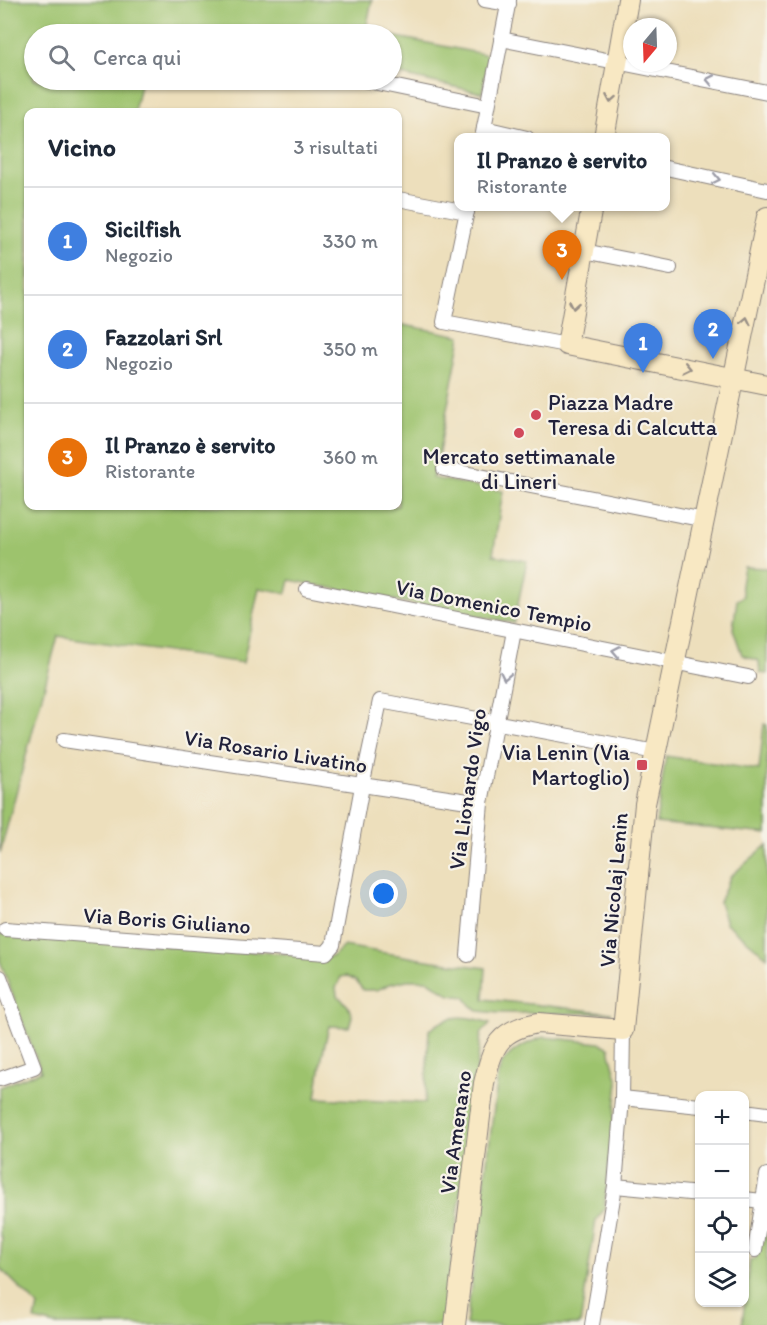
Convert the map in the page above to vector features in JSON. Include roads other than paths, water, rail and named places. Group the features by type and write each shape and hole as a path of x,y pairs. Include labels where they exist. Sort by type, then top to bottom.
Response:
{"main road":[{"path":"605,133 628,0"},
{"path":"591,211 567,345 767,385"},
{"name":"Via Nicolaj Lenin","path":"623,1030 645,804 767,217"},
{"name":"Via Amenano","path":"455,1325 484,1083 495,1049 501,1039 524,1025 538,1023 623,1030"}],"street":[{"path":"483,133 509,2 485,0"},
{"path":"501,39 767,92"},
{"path":"402,88 488,106"},
{"path":"670,169 767,190"},
{"path":"402,201 454,207"},
{"path":"467,211 444,322 567,345"},
{"path":"584,251 670,268"},
{"path":"444,469 705,520"},
{"name":"Via Domenico Tempio","path":"307,589 748,677"},
{"name":"Via Lionardo Vigo","path":"468,954 481,804 514,631"},
{"path":"362,786 380,701 656,752"},
{"name":"Via Rosario Livatino","path":"64,740 481,804"},
{"name":"Via Boris Giuliano","path":"5,929 326,953 333,945 362,786"},
{"path":"0,977 34,1067 0,1079"},
{"name":"Via Nicolaj Lenin","path":"592,1325 615,1186 622,1098 623,1030"},
{"path":"622,1098 695,1106"},
{"path":"749,1112 767,1114"},
{"path":"755,1250 767,1174"},
{"path":"615,1186 695,1194"},
{"path":"749,1200 762,1201"}],"place":[{"name":"Il Pranzo è servito","path":"562,280"},
{"name":"Fazzolari Srl","path":"713,359"},
{"name":"Sicilfish","path":"643,373"},
{"name":"Piazza Madre Teresa di Calcutta","path":"536,415"},
{"name":"Mercato settimanale di Lineri","path":"519,433"},
{"name":"Via Lenin (Via Martoglio)","path":"642,765"}]}
